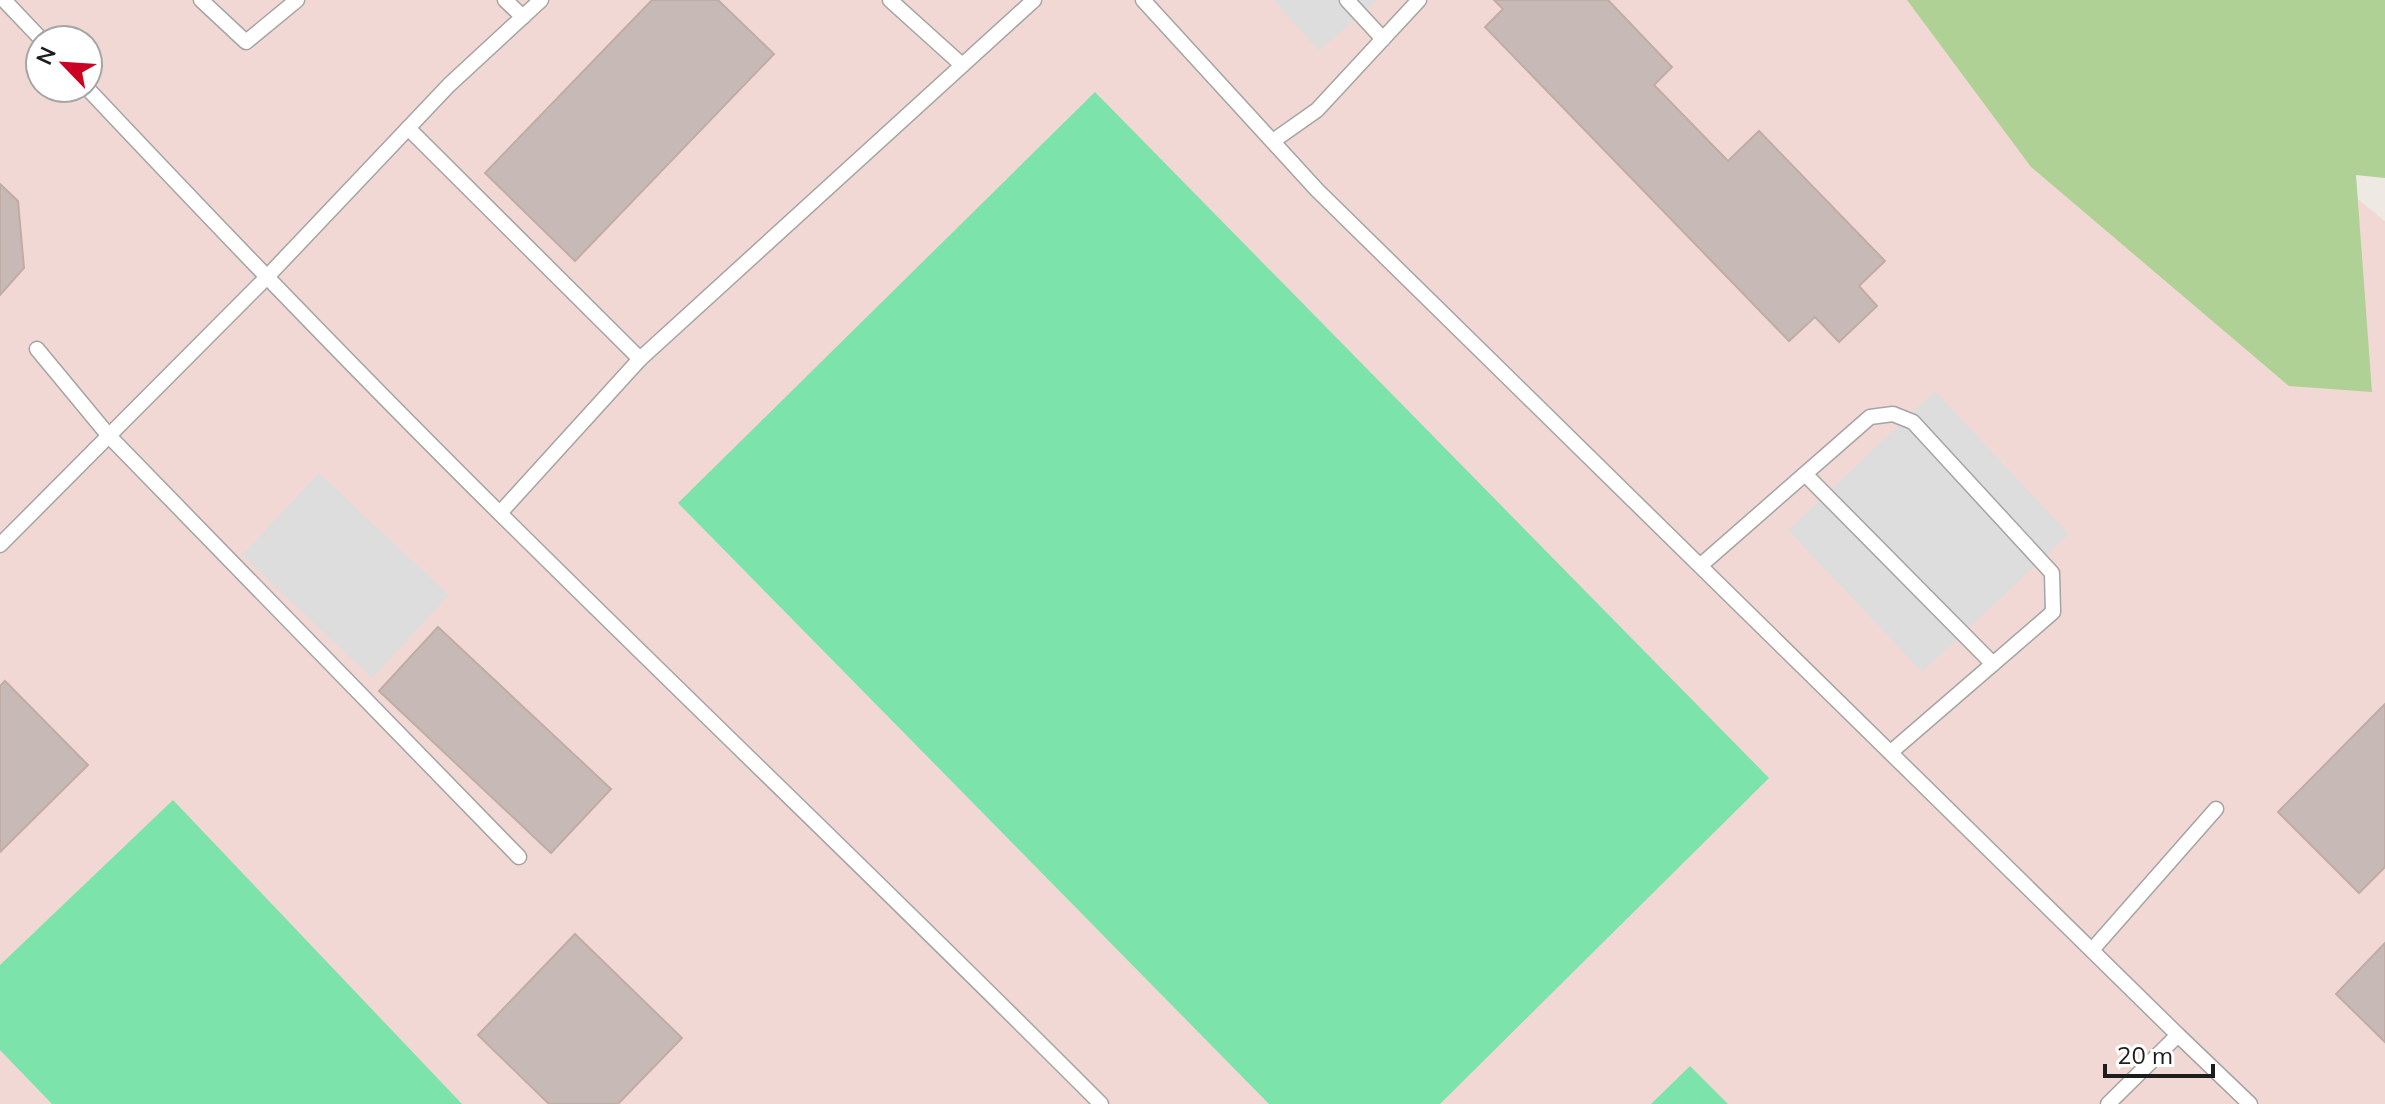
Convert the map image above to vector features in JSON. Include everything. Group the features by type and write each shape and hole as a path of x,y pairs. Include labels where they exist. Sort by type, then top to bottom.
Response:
{"lane":[{"path":"4,0 27,24"},
{"path":"201,0 246,42 297,0"},
{"path":"505,0 523,17"},
{"path":"0,545 266,278 449,85 541,0"},
{"path":"890,0 962,65"},
{"path":"500,513 640,359 1034,0"},
{"path":"1143,0 1317,190 2250,1104"},
{"path":"1347,0 1383,39"},
{"path":"1273,141 1317,110 1419,0"},
{"path":"102,104 266,278 500,513 909,911 1101,1104"},
{"path":"408,128 640,359"},
{"path":"37,349 109,436 519,857"},
{"path":"1701,565 1870,417 1893,414 1913,422 2052,573 2053,612 1891,752"},
{"path":"1805,474 1993,664"},
{"path":"2092,950 2216,809"},
{"path":"2108,1104 2178,1035"}],"shaded area":[{"path":"0,0 2053,0 2232,98 2385,221 2385,1104 0,1104"},
{"path":"1274,0 1377,0 1319,51"},
{"path":"1935,391 2069,534 1922,672 1788,530"},
{"path":"319,473 449,595 372,678 242,555"}],"green space":[{"path":"1907,0 2385,0 2385,178 2356,175 2372,392 2289,386 2031,167"},
{"path":"1095,92 1769,778 1440,1104 1269,1104 678,503"},
{"path":"173,800 462,1104 52,1104 0,1050 0,965"},
{"path":"1690,1066 1728,1104 1651,1104"}],"building":[{"path":"652,0 718,0 774,54 575,261 485,173"},
{"path":"1494,0 1608,0 1672,67 1654,85 1728,161 1759,131 1885,261 1859,286 1877,306 1839,342 1815,317 1789,341 1485,27 1503,9"},
{"path":"0,184 18,201 24,268 0,295"},
{"path":"438,627 611,789 551,853 379,691"},
{"path":"5,681 88,765 0,852 0,686"},
{"path":"2385,704 2385,867 2359,893 2278,812"},
{"path":"575,934 682,1038 618,1104 549,1104 478,1035"},
{"path":"2385,943 2385,1042 2336,994"}]}
